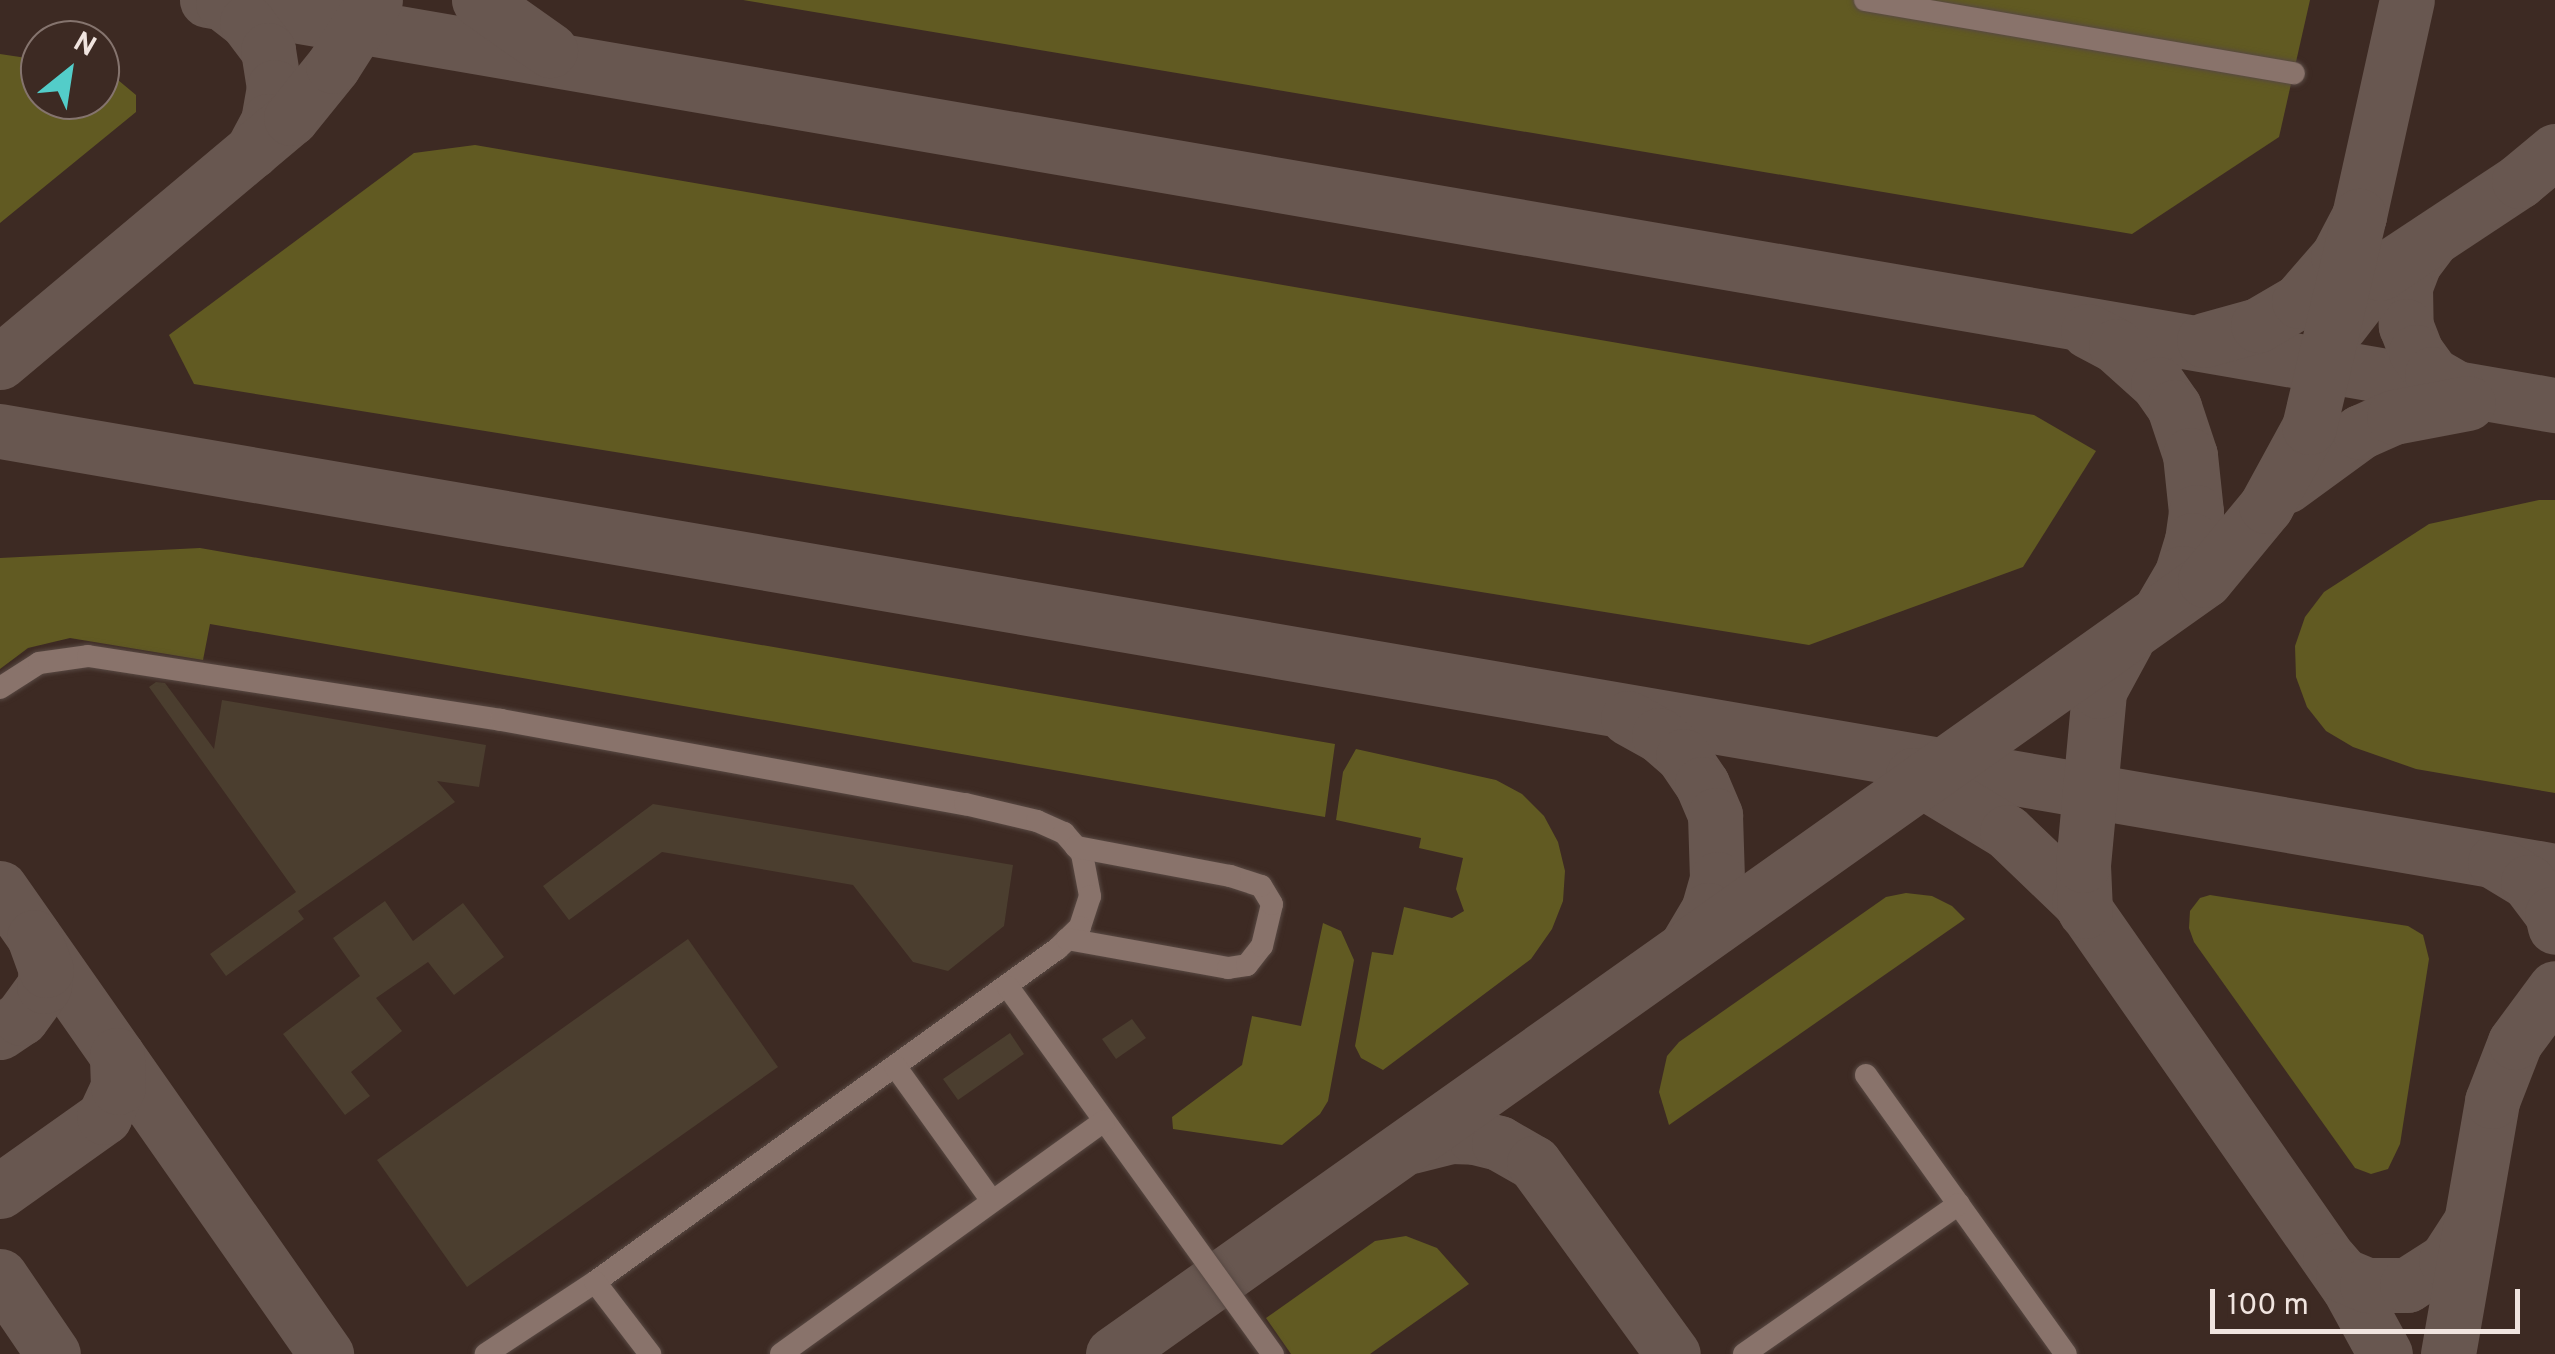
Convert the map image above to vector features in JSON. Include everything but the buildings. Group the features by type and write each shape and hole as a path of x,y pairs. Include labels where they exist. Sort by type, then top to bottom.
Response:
{"lane":[{"path":"1865,0 2294,73"},
{"path":"0,688 39,662 88,656 501,720 965,804 1037,821 1064,834 1076,848 1090,879 1090,896 1080,926 1067,939 1008,987 595,1282 486,1354"},
{"path":"1067,939 1228,968 1248,965 1262,946 1272,904 1261,886 1230,876 1076,848"},
{"path":"1008,987 1273,1354"},
{"path":"895,1066 992,1201"},
{"path":"1866,1075 2066,1354"},
{"path":"781,1354 1104,1121"},
{"path":"1744,1354 1959,1204"},
{"path":"595,1282 650,1354"}],"shaded area":[{"path":"743,0 2310,0 2279,137 2132,234"},
{"path":"0,54 20,57 20,120 120,120 120,82 136,95 136,112 0,223"},
{"path":"475,145 2034,415 2096,451 2023,567 1809,645 194,384 169,335 414,153"},
{"path":"2555,500 2555,793 2416,769 2353,747 2326,731 2307,707 2296,677 2295,646 2305,617 2324,592 2429,524"},
{"path":"200,548 1335,744 1325,817 210,624 203,660 70,638 28,648 0,669 0,558"},
{"path":"1356,749 1496,780 1522,794 1544,816 1558,842 1565,871 1563,901 1552,929 1531,959 1383,1070 1361,1058 1355,1046 1372,952 1393,955 1404,907 1452,918 1464,911 1456,889 1463,858 1419,848 1421,838 1336,820 1343,772"},
{"path":"1906,893 1932,896 1952,906 1965,919 1669,1125 1659,1092 1667,1056 1679,1042 1886,897"},
{"path":"2210,895 2408,926 2423,935 2429,959 2400,1144 2388,1169 2371,1174 2355,1168 2194,942 2189,928 2190,911 2200,898"},
{"path":"1323,923 1341,931 1354,960 1328,1101 1320,1114 1282,1145 1173,1129 1172,1117 1242,1065 1252,1016 1301,1026"},
{"path":"1406,1236 1437,1248 1469,1284 1370,1354 1291,1354 1266,1318 1375,1241"}],"taxiway":[{"path":"207,0 2555,405"},
{"path":"0,362 291,118 333,66 375,0"},
{"path":"479,0 550,50"},
{"path":"2204,340 2258,325 2299,301 2338,256 2359,216 2407,0"},
{"path":"223,3 247,22 268,50 274,87 268,121 252,151"},
{"path":"2340,325 2380,273 2519,181 2555,151"},
{"path":"1113,1354 2205,580 2266,506 2309,427 2359,216"},
{"path":"2432,239 2414,263 2405,287 2406,326 2416,352 2432,374 2456,388"},
{"path":"2088,331 2116,346 2158,384 2174,407 2190,455 2196,512 2192,540 2182,573 2161,609"},
{"path":"2286,486 2360,432 2394,417 2468,403"},
{"path":"0,431 2555,871"},
{"path":"2085,911 2083,865 2099,691 2126,641"},
{"path":"1628,718 1659,735 1683,756 1702,784 1715,815 1717,879 1708,910 1686,947"},
{"path":"1913,775 2007,832 2079,901 2348,1286 2385,1354"},
{"path":"2495,862 2528,882 2552,914 2555,927"},
{"path":"0,888 326,1354"},
{"path":"0,1032 21,1018 44,986 46,970 34,937"},
{"path":"2448,1354 2492,1101 2515,1042 2555,988"},
{"path":"0,1191 104,1117 118,1087 117,1055"},
{"path":"1411,1146 1451,1136 1475,1137 1499,1143 1534,1163 1673,1354"},
{"path":"2330,1260 2343,1275 2367,1285 2407,1285 2446,1260 2470,1223"},
{"path":"0,1276 53,1354"}]}
